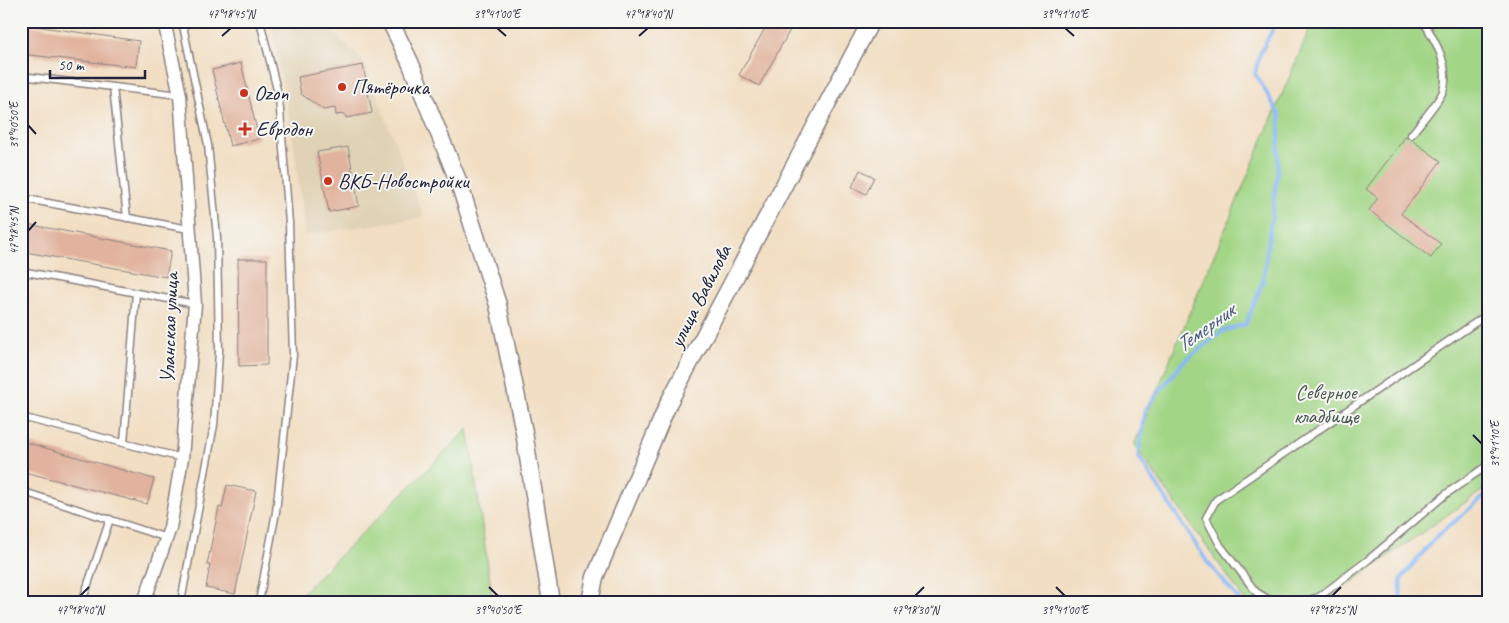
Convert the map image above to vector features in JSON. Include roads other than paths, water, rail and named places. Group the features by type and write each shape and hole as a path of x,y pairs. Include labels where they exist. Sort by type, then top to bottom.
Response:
{"street":[{"name":"Уланская улица","path":"144,602 167,538 182,458 194,304 180,95 164,21"},
{"path":"390,21 410,62 459,183 498,305 524,432 551,602"},
{"name":"улица Вавилова","path":"590,602 595,577 669,402 870,21"}],"lane":[{"path":"181,602 214,425 218,352 217,238 208,145 182,21"},
{"path":"259,602 276,512 293,355 289,223 279,98 260,21"},
{"path":"1411,135 1443,90 1444,68 1435,41 1423,21"},
{"path":"21,76 180,95"},
{"path":"113,87 127,218"},
{"path":"21,198 189,229"},
{"path":"21,271 194,304"},
{"path":"124,443 136,293"},
{"path":"1273,602 1256,592 1220,545 1206,518 1216,500 1488,314"},
{"path":"21,417 182,458"},
{"path":"1302,602 1319,597 1368,560 1446,494 1488,465"},
{"path":"21,491 167,538"},
{"path":"82,602 110,519"}],"waterway":[{"name":"Темерник","path":"1241,602 1208,563 1138,456 1145,410 1182,363 1223,331 1246,324 1263,281 1277,177 1280,116 1255,73 1260,54 1277,21"},
{"name":"Темерник","path":"1400,602 1401,579 1434,539 1488,493"}],"place":[{"name":"Пятёрочка","path":"342,87"},
{"name":"Ozon","path":"244,93"},
{"name":"Евродон","path":"245,129"},
{"name":"ВКБ-Новостройки","path":"328,181"}],"park label":[{"name":"Северное кладбище","path":"1326,404"}]}
